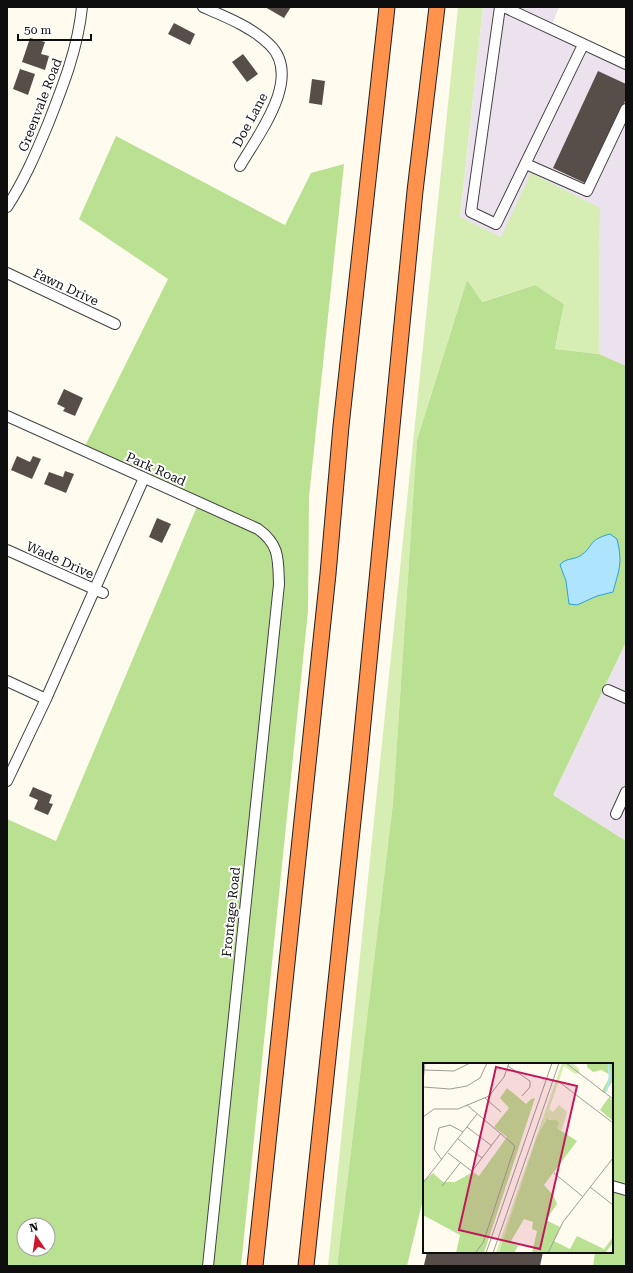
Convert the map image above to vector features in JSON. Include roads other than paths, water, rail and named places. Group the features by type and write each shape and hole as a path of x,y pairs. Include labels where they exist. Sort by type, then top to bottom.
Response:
{"highway":[{"path":"255,1266 326,590 341,426 387,7"},
{"path":"306,1266 360,756 415,191 437,7"},
{"path":"312,1266 317,1159"},
{"path":"250,1266 260,1214"}],"street":[{"name":"Greenvale Road","path":"7,207 36,154 60,95 79,33 82,7"},
{"name":"Doe Lane","path":"203,7 256,33 270,45 277,56 280,66 282,85 277,98 240,166"},
{"path":"500,7 471,212 496,224 583,45"},
{"path":"504,7 626,64"},
{"path":"526,164 587,191 626,109"},
{"name":"Fawn Drive","path":"7,273 114,324"},
{"name":"Park Road","path":"7,416 258,529 270,538 277,553 278,561"},
{"path":"7,781 99,591 144,478"},
{"name":"Wade Drive","path":"7,550 99,591"},
{"name":"Frontage Road","path":"208,1266 279,584 278,561"},
{"path":"7,681 46,699"},
{"path":"608,690 626,698"},
{"path":"616,814 626,792"},
{"path":"613,1186 626,1190"}],"water":[{"path":"610,534 617,539 620,555 620,566 613,592 597,596 577,605 569,604 566,581 560,565 564,561 580,556 594,541"}]}
